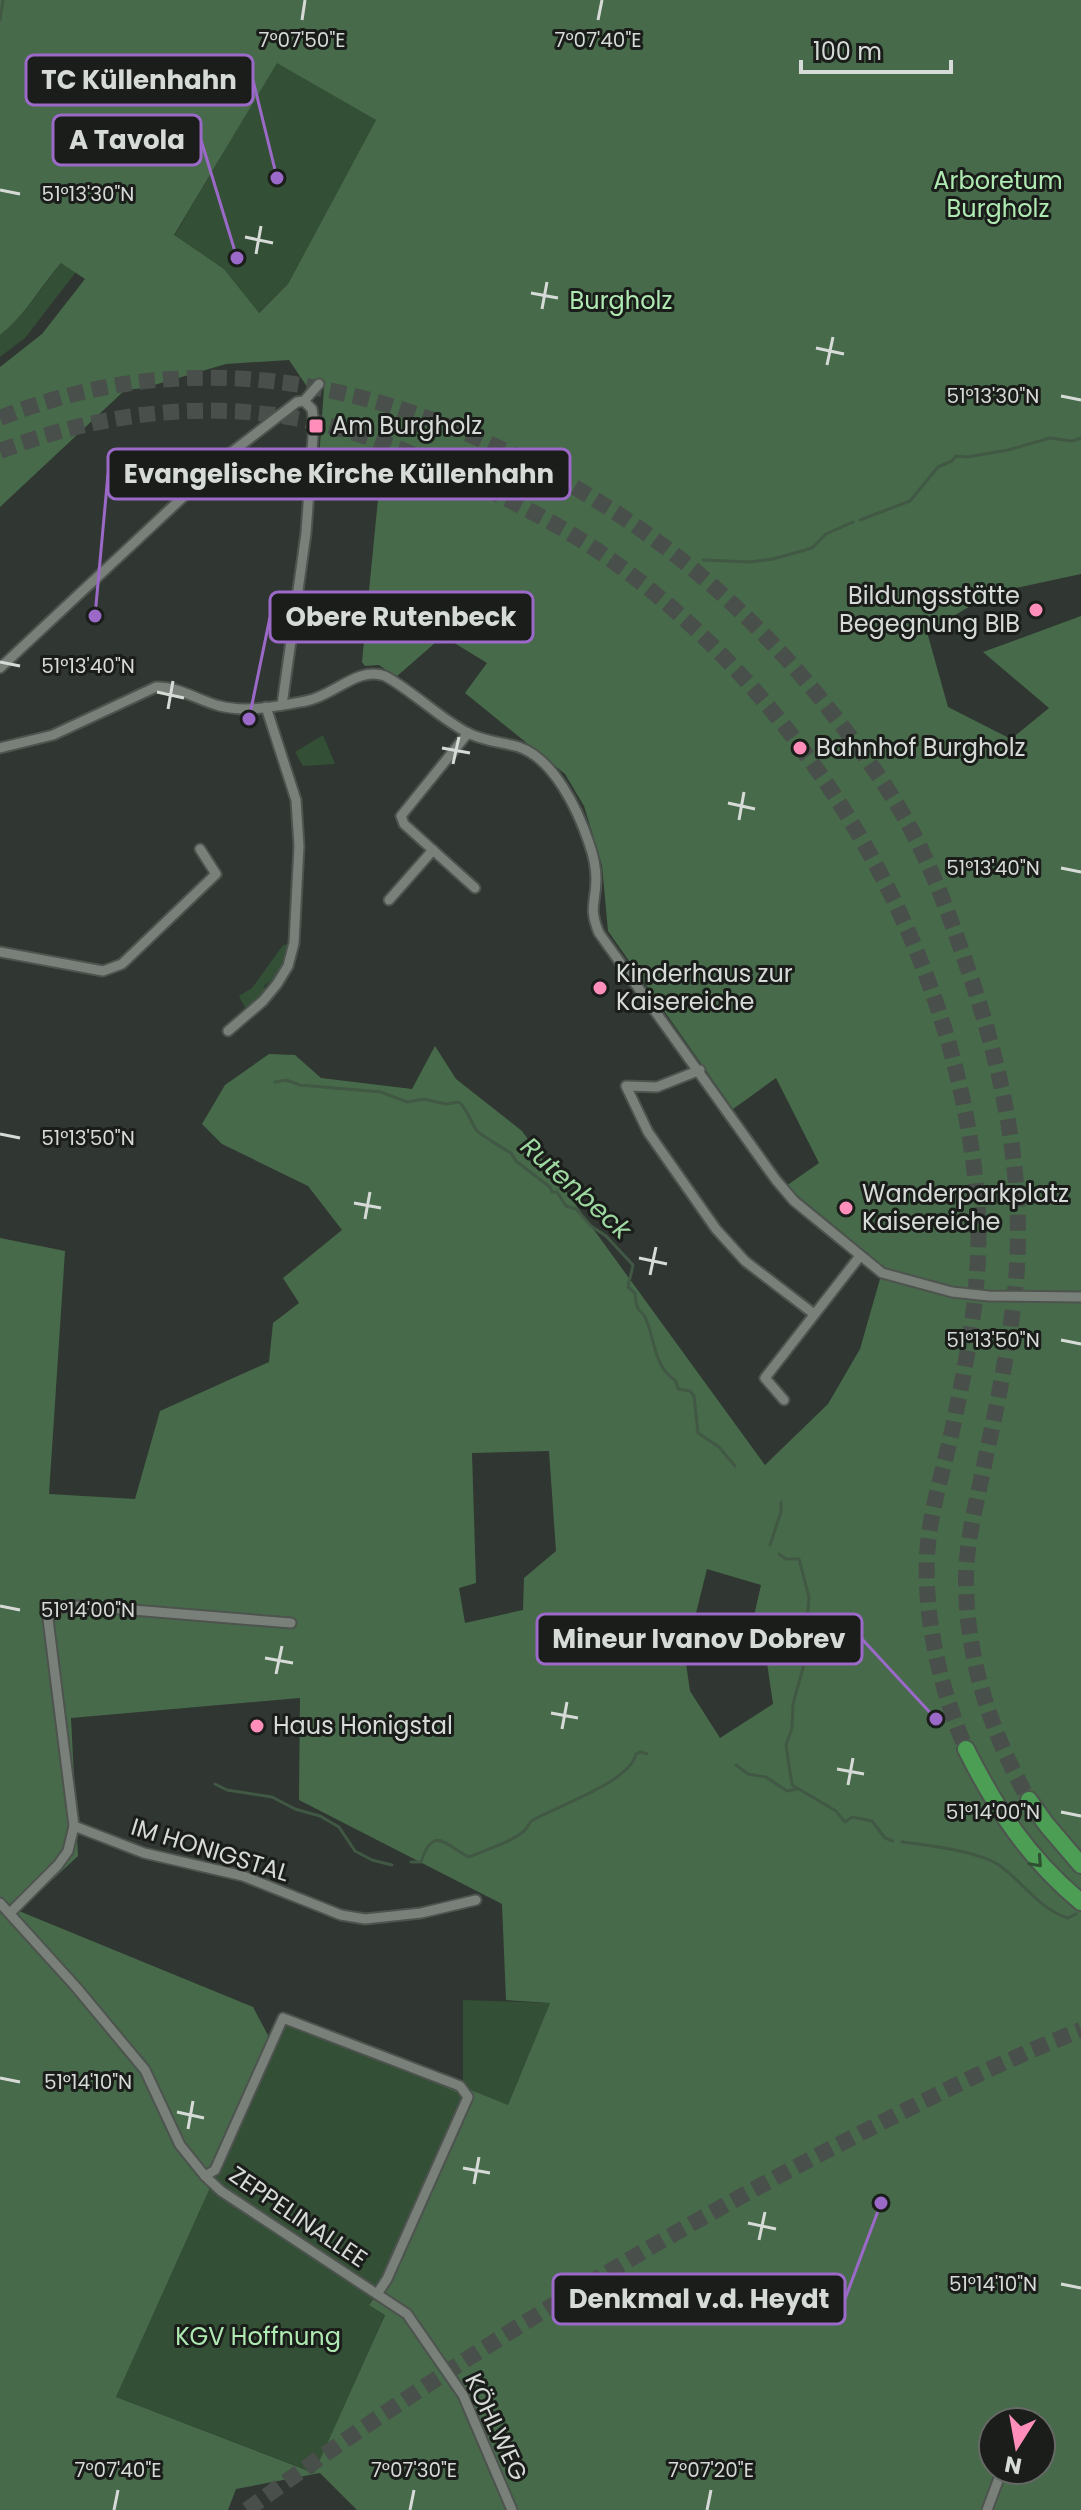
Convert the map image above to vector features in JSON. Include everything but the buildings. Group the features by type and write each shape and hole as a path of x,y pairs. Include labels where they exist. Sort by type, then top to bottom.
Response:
{"highway":[{"path":"966,1749 986,1790 1025,1848 1081,1902"},
{"path":"1029,1800 1081,1865"}],"street":[{"path":"0,668 228,455 297,402 304,401 319,384"},
{"path":"282,705 306,533 314,423 312,409 304,401"},
{"path":"0,748 53,735 156,687 170,688 223,707 266,707 321,697 366,673 374,672 394,681 468,733 520,747 538,757 556,778 589,842 596,881 591,912 599,933 794,1201 882,1273 944,1291 971,1295 1081,1297"},
{"path":"228,1031 263,1001 277,984 288,966 294,943 299,846 296,800 266,707"},
{"path":"468,733 401,816 404,824 475,888"},
{"path":"0,952 103,971 122,964 216,874 200,849"},
{"path":"389,900 433,850"},
{"path":"700,1070 657,1087 626,1086 648,1132 716,1229 745,1261 814,1314"},
{"path":"784,1400 765,1378 860,1256"},
{"path":"10,1913 63,1858 68,1851 74,1826 48,1619 52,1612 64,1606 84,1606 291,1623"},
{"name":"IM HONIGSTAL","path":"74,1826 144,1853 243,1876 341,1915 365,1919 476,1900"},
{"name":"ZEPPELINALLEE","path":"0,1903 145,2070 180,2145 205,2176 221,2191 377,2294"},
{"path":"205,2176 215,2170 283,2018 460,2086 468,2097 387,2279 377,2294"},
{"name":"KÖHLWEG","path":"377,2294 407,2314 463,2395 512,2510"},
{"path":"987,2510 996,2486"}],"green space":[{"name":"Burgholz","path":"0,0 1081,0 1081,574 992,593 927,632 948,707 1011,739 1049,708 983,652 1081,616 1081,2510 357,2510 320,2473 236,2489 228,2510 0,2510 0,1238 65,1251 49,1494 135,1499 160,1411 269,1362 273,1323 299,1303 283,1278 342,1230 308,1186 222,1144 202,1124 225,1085 269,1054 295,1055 321,1078 412,1089 435,1046 456,1079 522,1131 765,1465 828,1404 860,1349 880,1279 889,1271 786,1186 819,1163 776,1078 733,1109 608,931 602,865 584,806 565,774 465,693 487,663 443,636 396,677 379,665 365,666 362,662 380,479 318,473 324,388 308,388 289,360 226,364 144,388 125,390 0,507 0,367 42,334 85,279 61,263 0,335","holes":["277,63 376,120 288,284 259,313 224,269 174,235","549,1451 556,1551 524,1578 523,1610 465,1623 459,1588 476,1583 472,1453","707,1569 761,1585 749,1638 764,1642 773,1704 720,1738 690,1691 685,1657","300,1698 299,1800 502,1904 506,2000 550,2003 508,2105 281,2014 270,2039 253,2007 19,1911 78,1856 71,1718","285,2021 468,2097 387,2279 369,2305 385,2315 314,2473 116,2397"]},
{"path":"277,62 376,120 288,284 258,313 224,269 174,236"},
{"path":"61,263 76,272 25,338 0,357 0,335 25,310"},
{"path":"323,735 335,764 303,766 295,752"},
{"path":"289,944 281,974 264,986 267,993 246,1009 239,996 252,988 283,945"},
{"path":"463,2000 550,2003 508,2105 469,2091 463,2084"},
{"name":"KGV Hoffnung","path":"285,2021 468,2097 387,2279 369,2304 385,2314 315,2473 116,2397"}],"waterway":[{"path":"0,20 3,0"},
{"path":"860,520 910,501 938,467 956,456 1008,450 1050,438 1072,441 1081,438"},
{"path":"703,560 750,562 773,559 812,548 826,534 853,522"},
{"name":"Rutenbeck","path":"275,1082 286,1080 300,1085 381,1092 407,1102 424,1099 446,1104 459,1102 477,1131 511,1153 552,1192 557,1192 566,1206 576,1209 633,1265 628,1287 635,1293 636,1304 645,1317 663,1368 676,1381 678,1389 690,1391 694,1396 698,1433 719,1447 735,1466"},
{"name":"Rutenbeck","path":"770,1545 781,1512 781,1502"},
{"name":"Rutenbeck","path":"779,1554 786,1559 799,1559 809,1597 803,1668 786,1745 792,1785 836,1811 845,1822 852,1817 872,1821 885,1838 893,1841"},
{"path":"411,1862 421,1862 426,1850 436,1840 469,1857 507,1842 525,1830 533,1820 621,1774 636,1754 647,1754"},
{"path":"736,1765 748,1774 766,1777 787,1791 797,1789"},
{"path":"215,1784 227,1790 272,1797 295,1809 320,1816 339,1827 355,1851 372,1860 392,1865"},
{"name":"Rutenbeck","path":"902,1842 952,1849 990,1860 1049,1909 1068,1918 1076,1914"}],"tunnel":[{"path":"0,418 69,395 137,382 205,378 272,381 340,392 406,411 471,435 579,490 660,543 698,573 767,638 854,742 905,819 938,889 984,1018 1010,1134 1018,1212 1015,1291 1003,1374 970,1534 966,1580 970,1638 983,1694 1003,1748 1029,1800"},
{"path":"0,451 80,426 121,418 205,411 289,417 349,431 386,444 512,502 614,562 685,619 750,685 809,758 860,836 903,920 937,1007 962,1096 976,1186 976,1282 963,1377 930,1527 927,1580 936,1655 966,1749"},
{"path":"247,2510 457,2366 675,2233 919,2103 1081,2030"}],"place":[{"name":"TC Küllenhahn","path":"277,178"},
{"name":"A Tavola","path":"237,258"},
{"name":"Am Burgholz","path":"316,426"},
{"name":"Bildungsstätte Begegnung BIB","path":"1036,610"},
{"name":"Evangelische Kirche Küllenhahn","path":"95,616"},
{"name":"Obere Rutenbeck","path":"249,719"},
{"name":"Bahnhof Burgholz","path":"800,748"},
{"name":"Kinderhaus zur Kaisereiche","path":"600,988"},
{"name":"Wanderparkplatz Kaisereiche","path":"846,1208"},
{"name":"Mineur Ivanov Dobrev","path":"936,1719"},
{"name":"Haus Honigstal","path":"257,1726"},
{"name":"Denkmal v.d. Heydt","path":"881,2203"}],"park label":[{"name":"Arboretum Burgholz","path":"998,195"}]}
